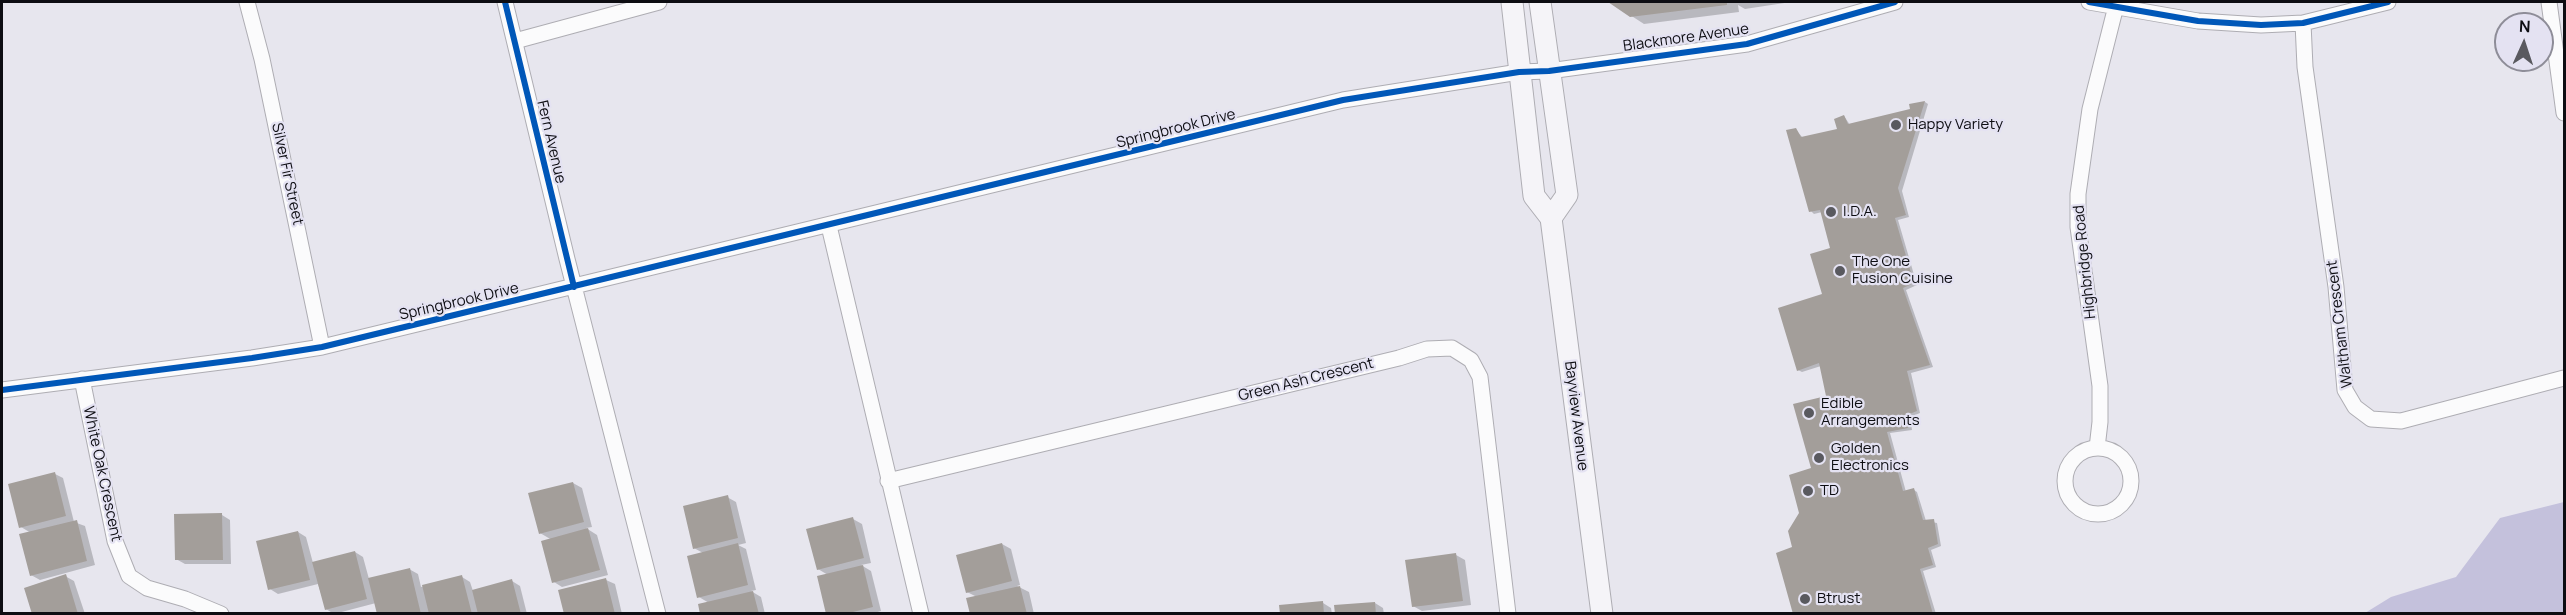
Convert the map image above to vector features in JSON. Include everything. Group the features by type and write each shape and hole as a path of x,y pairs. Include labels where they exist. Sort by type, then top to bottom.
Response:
{"main road":[{"name":"Bayview Avenue","path":"1512,2 1534,196 1551,218 1602,614"},
{"path":"1540,2 1567,195 1551,218"}],"street":[{"name":"Silver Fir Street","path":"247,2 262,58 322,347"},
{"name":"Fern Avenue","path":"505,2 574,288 658,614"},
{"path":"515,40 658,2"},
{"name":"Blackmore Avenue","path":"1549,71 1747,44 1895,2"},
{"path":"2089,2 2117,4 2198,21 2261,25 2302,23 2388,2"},
{"path":"2549,2 2565,113"},
{"name":"Highbridge Road","path":"2097,448 2100,386 2078,227 2078,194 2090,109 2117,4"},
{"name":"Waltham Crescent","path":"2302,23 2305,67 2336,287 2345,390 2355,407 2371,419 2401,421 2565,378"},
{"name":"Springbrook Drive","path":"2,390 322,347 574,288 1343,100 1519,72 1549,71"},
{"path":"830,226 921,614"},
{"name":"Green Ash Crescent","path":"888,481 1427,349 1452,348 1471,360 1480,377 1508,614"},
{"name":"White Oak Crescent","path":"82,379 115,542 129,576 147,588 185,599 221,614"},
{"path":"2097,448 2112,450 2120,456 2131,473 2130,494 2117,510 2092,515 2074,506 2065,488 2067,468 2076,456 2097,448"}],"shaded area":[{"path":"2564,502 2564,613 2365,613 2391,597 2456,577 2500,518"}],"building":[{"path":"1608,2 1727,2 1727,5 1630,17"},
{"path":"1925,101 1898,188 1906,215 1895,218 1914,283 1903,288 1930,365 1907,371 1917,411 1907,415 1908,428 1887,432 1903,491 1914,488 1923,520 1934,519 1938,544 1928,548 1933,565 1920,569 1933,614 1793,614 1776,553 1792,547 1788,531 1799,513 1789,475 1811,468 1793,404 1826,396 1819,363 1797,371 1778,308 1822,294 1810,254 1830,248 1820,210 1809,212 1786,130 1796,128 1801,137 1837,129 1834,119 1844,115 1848,124 1910,109 1909,104"},
{"path":"55,472 66,516 19,528 8,484"},
{"path":"573,482 584,522 539,534 528,493"},
{"path":"728,495 738,538 693,549 683,506"},
{"path":"222,513 223,560 175,560 174,514"},
{"path":"853,517 864,558 817,570 806,529"},
{"path":"77,520 87,561 30,576 19,534"},
{"path":"588,528 600,570 552,583 541,541"},
{"path":"298,531 310,580 268,590 256,541"},
{"path":"738,543 748,585 697,598 687,556"},
{"path":"1002,543 1012,581 966,593 956,555"},
{"path":"355,551 367,599 325,610 312,562"},
{"path":"1456,553 1463,601 1412,607 1405,560"},
{"path":"863,565 873,607 845,614 826,614 817,576"},
{"path":"410,568 421,614 377,614 368,578"},
{"path":"66,574 78,614 32,614 24,588"},
{"path":"462,575 472,614 429,614 422,585"},
{"path":"606,578 615,614 564,614 558,590"},
{"path":"512,579 521,614 478,614 472,590"},
{"path":"1020,586 1027,614 970,614 966,598"},
{"path":"753,591 759,614 700,614 698,604"},
{"path":"1323,601 1324,614 1280,614 1279,605"},
{"path":"1375,602 1376,614 1335,614 1334,605"}],"cycle path":[{"path":"505,2 574,287"},
{"path":"2,390 322,347 1343,100 1519,72 1549,71 1747,44 1895,2"},
{"path":"2089,2 2198,21 2261,25 2303,23 2388,2"}],"place":[{"name":"Happy Variety","path":"1896,125"},
{"name":"I.D.A.","path":"1831,212"},
{"name":"The One Fusion Cuisine","path":"1840,271"},
{"name":"Edible Arrangements","path":"1809,413"},
{"name":"Golden Electronics","path":"1819,458"},
{"name":"TD","path":"1808,491"},
{"name":"Btrust","path":"1805,599"}]}
